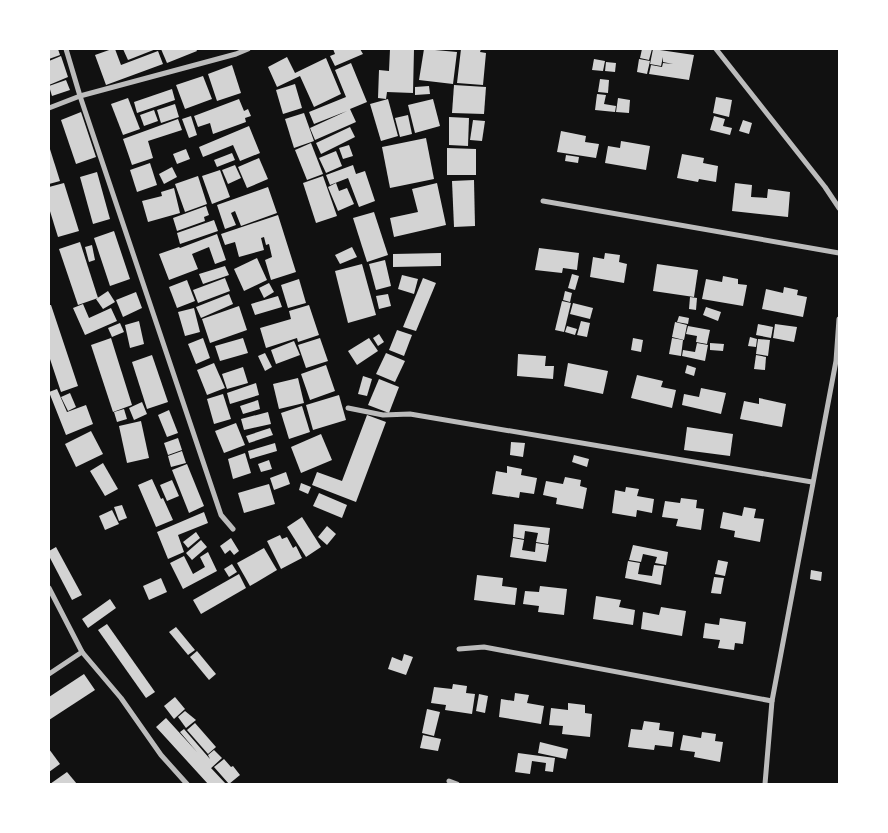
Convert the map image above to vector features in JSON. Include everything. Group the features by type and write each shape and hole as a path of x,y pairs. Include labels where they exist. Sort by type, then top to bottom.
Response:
{"street":[{"path":"66,49 80,96 221,514 233,529"},
{"path":"49,108 80,96 236,54 248,49"},
{"path":"716,49 825,187 839,208"},
{"path":"543,201 839,253"},
{"path":"765,784 772,701 812,482 838,362 839,319"},
{"path":"348,408 383,415 410,414 429,417 812,482"},
{"path":"49,588 82,652 121,698 161,754 187,784"},
{"path":"459,649 484,647 772,701"},
{"path":"49,674 82,652"},
{"path":"449,781 458,784"}],"building":[{"path":"49,49 58,49 60,55 49,59"},
{"path":"115,49 121,65 158,51 163,64 106,85 95,55"},
{"path":"123,49 156,49 128,60"},
{"path":"161,49 196,49 197,51 167,63"},
{"path":"333,49 360,49 363,54 335,66 330,56 335,54"},
{"path":"390,49 414,49 413,93 387,92 386,99 378,98 379,70 389,71"},
{"path":"424,49 457,52 453,84 419,80"},
{"path":"461,49 481,49 480,52 486,53 483,85 457,83"},
{"path":"642,49 652,49 649,60 640,58"},
{"path":"653,49 694,55 689,80 649,74 651,65 662,67 663,63 673,64 663,62 663,57 661,66 650,64"},
{"path":"61,56 68,77 49,85 49,61"},
{"path":"287,57 295,73 326,58 341,94 314,107 300,76 277,87 268,67"},
{"path":"594,59 605,61 603,71 592,70"},
{"path":"639,59 650,61 647,74 637,72"},
{"path":"606,62 616,63 615,72 605,71"},
{"path":"351,63 367,102 350,109 356,122 315,140 310,128 347,111 314,124 309,112 346,97 335,70"},
{"path":"232,65 241,93 217,101 208,74"},
{"path":"203,76 212,99 185,109 176,85"},
{"path":"600,79 609,80 608,93 598,92"},
{"path":"66,80 70,90 52,96 49,86"},
{"path":"295,84 302,108 283,114 276,90"},
{"path":"454,85 486,87 484,114 452,113"},
{"path":"429,86 430,94 415,95 415,87"},
{"path":"172,89 175,100 137,113 134,102"},
{"path":"597,94 606,95 604,104 616,106 615,112 595,110"},
{"path":"716,97 732,100 729,117 713,113"},
{"path":"128,98 140,129 123,135 111,104"},
{"path":"618,98 630,100 629,113 616,112"},
{"path":"239,99 244,111 248,109 251,116 245,118 246,122 213,134 210,123 198,127 194,116"},
{"path":"388,99 398,136 381,141 370,104"},
{"path":"433,99 440,126 415,133 408,105"},
{"path":"175,104 179,117 161,123 157,110"},
{"path":"154,110 158,121 144,126 140,115"},
{"path":"81,112 96,157 76,164 61,120"},
{"path":"304,113 314,141 294,148 285,119"},
{"path":"408,115 412,134 400,137 395,118"},
{"path":"191,116 197,135 189,138 182,119"},
{"path":"714,116 725,119 723,126 732,128 730,135 710,130"},
{"path":"449,117 469,118 468,146 449,145"},
{"path":"178,119 182,130 148,141 153,158 132,165 123,139"},
{"path":"473,120 485,121 482,141 470,140"},
{"path":"743,120 752,123 749,134 739,131"},
{"path":"249,126 260,153 240,161 233,145 203,157 199,147"},
{"path":"350,127 355,137 321,154 316,143"},
{"path":"561,131 586,136 585,142 599,144 596,158 557,152"},
{"path":"426,138 434,179 390,188 382,147"},
{"path":"621,141 650,146 646,170 605,163 608,146 620,148"},
{"path":"311,143 323,174 307,180 295,150"},
{"path":"349,145 353,156 343,159 339,148"},
{"path":"49,146 60,181 49,184"},
{"path":"447,148 476,149 476,175 447,175"},
{"path":"186,149 190,159 177,164 173,154"},
{"path":"336,151 342,166 326,173 319,158"},
{"path":"232,153 235,160 217,167 214,160"},
{"path":"682,154 704,158 703,163 718,166 716,182 699,179 698,182 677,178"},
{"path":"566,155 579,157 578,163 565,161"},
{"path":"259,158 268,179 247,188 238,167"},
{"path":"150,163 157,185 137,192 130,170"},
{"path":"235,165 241,178 228,184 222,170"},
{"path":"353,165 356,174 365,171 375,201 359,207 348,178 330,185 326,175"},
{"path":"172,167 177,177 164,184 159,174"},
{"path":"220,170 230,197 212,204 202,176"},
{"path":"97,172 110,219 93,224 80,177"},
{"path":"198,176 207,204 185,212 175,184"},
{"path":"323,176 337,216 316,223 303,183"},
{"path":"474,180 475,226 454,227 452,181"},
{"path":"64,183 79,231 58,237 49,208 49,187"},
{"path":"336,183 339,191 347,188 354,204 338,211 328,187"},
{"path":"437,183 446,225 394,237 390,218 418,212 412,189"},
{"path":"735,183 752,185 751,197 767,198 768,189 790,192 788,217 732,211"},
{"path":"268,187 277,213 241,226 235,211 231,213 236,225 225,229 217,205"},
{"path":"174,188 180,213 148,222 142,201 162,196 161,192"},
{"path":"206,206 209,215 204,217 205,221 177,231 173,218"},
{"path":"374,212 388,255 367,262 353,218"},
{"path":"278,215 296,272 271,280 265,260 272,257 269,244 266,245 264,237 261,238 264,250 239,257 235,242 225,245 221,234"},
{"path":"214,220 218,231 180,244 177,233"},
{"path":"114,231 130,279 110,286 94,238"},
{"path":"217,234 226,260 215,264 209,247 192,254 198,269 169,280 159,254"},
{"path":"80,242 98,298 78,305 59,249"},
{"path":"92,245 95,260 89,262 85,247"},
{"path":"352,247 357,257 340,264 335,255"},
{"path":"539,248 579,253 577,270 563,268 562,273 535,270"},
{"path":"441,253 441,266 393,267 393,254"},
{"path":"605,253 620,255 619,262 627,264 624,283 590,277 593,257 604,259"},
{"path":"257,258 267,280 244,291 234,269"},
{"path":"385,260 391,286 376,290 369,264"},
{"path":"362,264 376,315 348,323 335,271"},
{"path":"657,264 698,270 694,297 653,291"},
{"path":"225,266 229,275 203,284 199,274"},
{"path":"572,274 579,276 575,290 568,288"},
{"path":"402,275 418,279 414,294 398,289"},
{"path":"723,276 738,279 738,284 747,285 743,306 702,299 706,279 722,282"},
{"path":"225,278 230,291 198,303 193,290"},
{"path":"423,278 436,283 416,331 403,327"},
{"path":"299,279 306,303 288,308 281,285"},
{"path":"187,280 195,301 177,308 169,287"},
{"path":"269,283 274,292 264,298 259,288"},
{"path":"784,287 798,290 797,295 807,297 803,317 762,309 766,289 783,293"},
{"path":"108,291 115,302 103,309 96,299"},
{"path":"565,291 572,293 570,302 563,300"},
{"path":"136,292 142,308 123,317 116,300"},
{"path":"229,294 233,304 201,318 196,307"},
{"path":"388,294 391,306 379,309 376,296"},
{"path":"278,296 282,307 255,315 251,304"},
{"path":"690,297 697,298 696,310 689,309"},
{"path":"562,301 571,303 564,332 555,330"},
{"path":"573,303 593,308 590,319 570,314"},
{"path":"83,304 89,318 111,308 117,321 85,335 73,308"},
{"path":"49,305 51,305 78,386 61,392 49,356"},
{"path":"309,305 319,335 298,342 297,338 266,348 260,328 291,319 289,311"},
{"path":"239,306 247,330 210,343 202,319"},
{"path":"706,307 721,312 718,321 703,315"},
{"path":"194,308 200,332 185,336 178,312"},
{"path":"679,316 689,318 688,324 677,322"},
{"path":"139,321 144,344 130,348 125,325"},
{"path":"581,321 590,323 587,337 577,335"},
{"path":"675,322 687,325 684,340 672,337"},
{"path":"120,323 124,332 112,337 108,328"},
{"path":"758,324 773,327 771,338 756,335"},
{"path":"775,324 797,327 794,342 773,338"},
{"path":"567,326 577,329 575,335 565,332"},
{"path":"688,326 710,330 707,344 696,342 697,336 686,334"},
{"path":"397,330 412,335 404,356 389,350"},
{"path":"379,334 384,342 378,346 373,338"},
{"path":"750,337 757,339 756,347 748,346"},
{"path":"111,338 132,405 113,412 91,345"},
{"path":"203,338 210,358 196,364 188,344"},
{"path":"243,338 248,353 220,361 215,346"},
{"path":"320,338 328,361 306,368 298,345"},
{"path":"369,338 378,351 357,365 348,351"},
{"path":"633,338 643,340 641,352 631,350"},
{"path":"672,338 683,340 681,356 669,354"},
{"path":"758,339 770,340 768,356 756,354"},
{"path":"294,341 300,355 276,364 271,350"},
{"path":"697,343 708,345 705,361 682,356 683,350 695,352"},
{"path":"710,343 724,344 723,351 710,350"},
{"path":"265,353 272,367 265,371 258,356"},
{"path":"386,353 405,361 395,382 376,374"},
{"path":"518,354 546,356 545,366 554,366 553,379 517,376"},
{"path":"152,355 168,402 147,409 132,362"},
{"path":"756,355 766,357 765,370 754,369"},
{"path":"214,363 225,388 207,395 197,370"},
{"path":"568,363 608,371 603,394 564,386"},
{"path":"326,365 335,391 310,400 301,374"},
{"path":"687,365 696,368 694,376 685,373"},
{"path":"243,367 248,383 227,389 222,374"},
{"path":"637,375 663,381 661,387 676,390 672,408 631,398"},
{"path":"363,376 372,379 367,396 358,394"},
{"path":"298,378 304,403 279,409 273,384"},
{"path":"379,379 399,387 389,413 368,405"},
{"path":"256,383 259,395 230,404 227,393"},
{"path":"701,388 726,393 721,414 682,405 684,394 699,397"},
{"path":"57,389 67,412 86,405 93,424 66,435 49,392"},
{"path":"70,393 76,407 68,411 61,397"},
{"path":"223,394 231,419 214,424 207,399"},
{"path":"339,395 346,420 313,430 306,405"},
{"path":"759,398 786,404 782,427 740,419 744,401 759,404"},
{"path":"258,400 260,409 243,414 240,406"},
{"path":"142,402 147,414 134,420 129,408"},
{"path":"302,406 310,432 289,439 281,413"},
{"path":"124,409 127,419 117,422 114,412"},
{"path":"169,410 178,433 167,437 158,415"},
{"path":"268,412 271,424 244,430 241,419"},
{"path":"367,415 386,422 356,502 312,485 317,472 342,481"},
{"path":"141,421 149,458 127,463 119,426"},
{"path":"236,423 245,445 224,453 215,431"},
{"path":"687,427 733,434 730,456 684,450"},
{"path":"270,428 273,435 249,443 246,436"},
{"path":"91,431 103,454 76,467 65,444"},
{"path":"321,434 332,460 301,473 291,447"},
{"path":"178,438 182,450 168,455 164,443"},
{"path":"511,442 525,443 523,457 510,455"},
{"path":"275,443 277,451 250,459 248,451"},
{"path":"182,451 186,463 171,467 168,456"},
{"path":"245,453 251,473 233,479 228,459"},
{"path":"574,455 589,459 587,467 572,462"},
{"path":"269,460 272,469 261,472 258,464"},
{"path":"103,463 118,489 105,496 90,471"},
{"path":"187,464 204,506 189,513 172,470"},
{"path":"507,466 522,469 521,475 537,478 534,494 520,492 519,498 492,494 496,471 507,473"},
{"path":"286,472 290,484 274,490 270,478"},
{"path":"565,477 581,480 580,486 587,488 583,509 556,504 557,498 543,495 546,481 563,484"},
{"path":"152,479 173,520 156,527 138,485"},
{"path":"172,480 179,496 167,501 160,485"},
{"path":"301,483 311,487 308,494 299,490"},
{"path":"269,484 275,504 244,513 238,493"},
{"path":"626,487 639,489 637,496 654,499 652,513 637,510 636,517 612,513 615,490 625,492"},
{"path":"319,493 347,505 342,518 313,506"},
{"path":"681,498 697,500 696,508 704,509 701,530 676,526 678,519 662,517 665,501 680,503"},
{"path":"122,505 127,518 119,521 114,507"},
{"path":"744,507 756,509 754,518 764,519 760,542 734,537 735,531 720,528 723,512 742,516"},
{"path":"112,510 119,524 105,530 99,516"},
{"path":"204,512 208,523 178,535 184,552 168,559 157,532"},
{"path":"302,517 321,547 306,557 287,527"},
{"path":"514,524 550,528 548,544 536,542 538,533 525,531 524,539 513,537"},
{"path":"327,526 336,534 327,545 318,537"},
{"path":"196,532 200,538 188,548 183,542"},
{"path":"280,535 282,539 287,537 293,548 296,546 302,558 281,569 267,541"},
{"path":"231,538 239,551 234,555 230,550 225,554 220,546"},
{"path":"513,538 524,540 522,550 535,552 536,543 549,545 546,562 510,557"},
{"path":"201,540 207,547 192,560 186,553"},
{"path":"633,545 668,552 666,565 655,563 657,557 643,554 641,562 629,560"},
{"path":"56,547 82,595 72,600 49,556 49,551"},
{"path":"264,548 277,570 250,586 237,563"},
{"path":"208,552 217,571 183,589 170,563 184,556 193,574 205,567 200,557"},
{"path":"718,560 728,562 725,576 715,574"},
{"path":"628,561 640,563 638,574 652,576 654,565 664,566 661,585 625,578"},
{"path":"232,564 237,572 229,577 224,569"},
{"path":"811,570 822,572 821,581 810,579"},
{"path":"239,574 246,588 201,614 193,600"},
{"path":"477,575 503,578 502,586 517,588 515,605 474,600"},
{"path":"714,577 724,578 721,594 711,593"},
{"path":"161,578 167,592 149,600 143,586"},
{"path":"540,586 567,589 564,615 538,612 539,606 523,604 525,591 539,592"},
{"path":"596,596 621,600 619,607 635,610 633,625 593,619"},
{"path":"110,599 116,608 88,628 82,619"},
{"path":"661,607 686,611 682,636 641,629 643,612 659,615"},
{"path":"720,618 746,622 743,644 735,643 734,650 718,648 720,640 703,638 705,623 719,625"},
{"path":"107,624 155,692 146,698 98,630"},
{"path":"176,627 195,650 188,655 169,632"},
{"path":"197,651 216,674 209,680 190,657"},
{"path":"404,654 413,657 406,675 388,669 392,657 402,661"},
{"path":"84,674 95,690 49,720 49,697"},
{"path":"453,684 467,686 466,693 475,694 472,714 445,710 446,705 431,703 434,687 452,689"},
{"path":"515,693 529,695 527,703 544,706 541,724 499,717 501,699 514,701"},
{"path":"479,694 488,696 485,713 476,711"},
{"path":"175,697 185,709 174,719 164,706"},
{"path":"568,703 585,705 585,713 592,714 590,737 562,734 563,726 549,725 551,708 568,710"},
{"path":"427,709 440,712 434,736 422,733"},
{"path":"185,711 196,720 186,728 178,717"},
{"path":"166,718 197,752 180,732 184,729 210,759 208,755 214,750 222,758 211,768 226,784 208,784 156,727"},
{"path":"644,721 660,723 659,730 674,732 672,747 655,745 654,750 628,747 631,729 642,730"},
{"path":"195,723 216,747 208,754 187,730"},
{"path":"702,732 716,734 715,741 723,742 720,762 694,757 695,752 680,750 683,735 701,738"},
{"path":"423,735 441,739 438,751 420,748"},
{"path":"540,742 568,749 566,759 538,753"},
{"path":"49,749 60,764 49,772"},
{"path":"518,753 555,758 553,772 545,771 546,763 532,761 530,774 515,772"},
{"path":"224,759 240,775 229,784 214,767"},
{"path":"67,772 77,784 50,784"}]}
